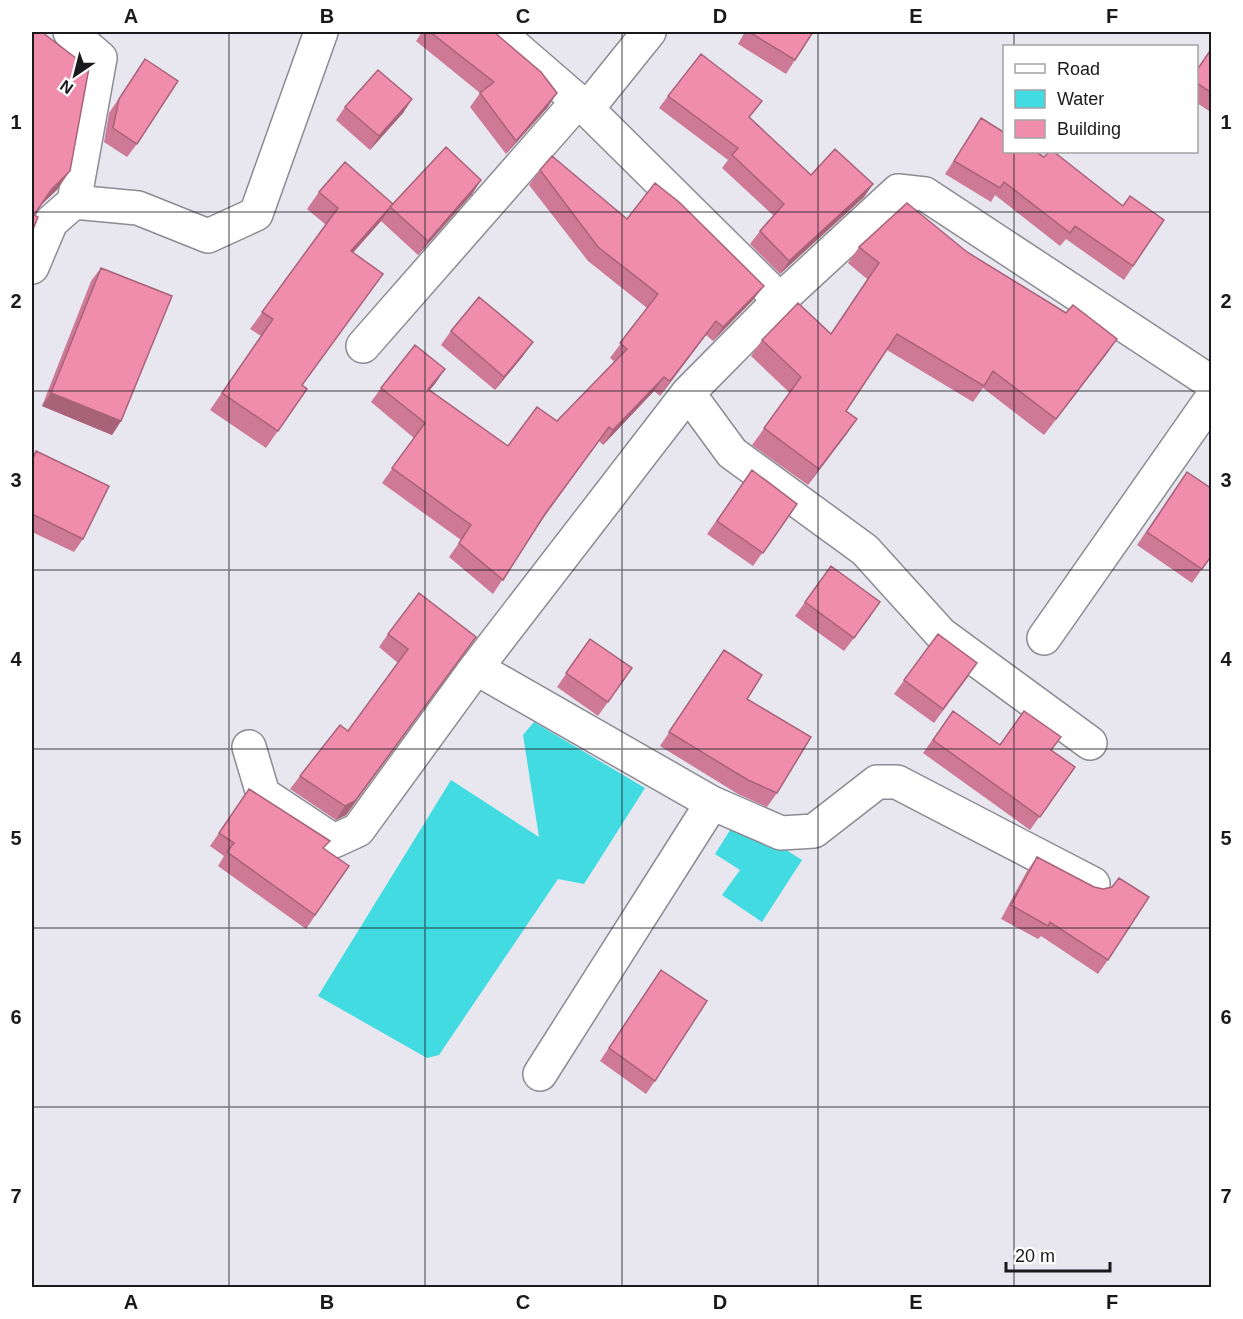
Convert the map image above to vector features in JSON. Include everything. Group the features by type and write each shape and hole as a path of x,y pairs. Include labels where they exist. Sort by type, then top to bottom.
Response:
{"street":[{"path":"32,267 51,222 74,202 99,58 70,32"},
{"path":"74,202 138,208 208,236 256,214 321,32"},
{"path":"498,32 582,105 780,300"},
{"path":"363,346 649,32"},
{"path":"249,747 263,794 334,841 358,830 476,668 688,393 780,300 898,191 925,194 1212,383"},
{"path":"688,393 732,453 865,550 941,634 1090,743"},
{"path":"1044,638 1212,398"},
{"path":"476,668 712,803 781,833 814,831 877,782 897,782 1093,885"},
{"path":"540,1074 712,803"}],"water":[{"path":"534,722 645,788 584,884 558,879 439,1055 427,1058 318,996 451,780 539,837 523,735"},
{"path":"737,819 802,860 762,922 722,895 740,870 715,854"}],"building":[{"path":"32,32 44,32 89,68 70,171 51,190 34,215 38,217 32,232"},
{"path":"430,32 494,32 541,72 557,93 516,141 480,93 494,82"},
{"path":"749,32 813,32 795,60"},
{"path":"1212,48 1212,93 1198,84 1198,69"},
{"path":"701,54 762,101 749,117 811,175 835,149 873,184 789,261 760,231 784,204 732,155 738,148 668,96"},
{"path":"145,59 178,81 137,144 113,128 119,99"},
{"path":"378,70 412,99 379,136 345,107"},
{"path":"981,118 1003,132 1003,153 1038,153 1044,157 1048,153 1055,153 1123,206 1130,196 1164,220 1133,266 1075,226 1070,233 1004,182 1000,188 954,161"},
{"path":"446,147 481,180 428,241 390,207"},
{"path":"552,156 627,219 655,183 679,202 764,286 723,327 716,321 670,381 664,377 613,430 609,427 545,514 503,580 459,543 471,525 392,468 425,423 381,388 415,345 445,369 428,389 508,446 537,407 557,421 627,349 620,343 658,294 598,247 540,170"},
{"path":"345,162 393,204 351,251 383,274 302,385 307,389 278,431 222,393 273,319 262,312 338,208 319,192"},
{"path":"907,203 967,252 1066,313 1073,305 1117,339 1056,419 993,371 984,386 897,334 846,411 857,419 819,469 764,428 801,377 762,340 798,303 831,334 879,263 859,247"},
{"path":"101,268 172,296 121,421 51,393"},
{"path":"479,297 533,342 504,377 451,331"},
{"path":"36,451 109,486 83,539 32,514 32,461"},
{"path":"752,470 797,504 763,553 717,521"},
{"path":"1187,472 1212,489 1212,555 1202,569 1147,532"},
{"path":"831,566 880,602 854,638 805,602"},
{"path":"419,593 476,637 355,801 345,806 300,776 340,725 348,731 408,649 388,634"},
{"path":"938,634 977,663 943,709 904,680"},
{"path":"590,639 632,668 608,702 566,673"},
{"path":"724,650 762,675 747,699 811,737 777,793 748,780 669,732"},
{"path":"953,711 1000,745 1024,711 1061,737 1051,750 1075,767 1040,817 933,740"},
{"path":"249,789 330,841 323,848 349,866 315,915 227,852 234,843 219,833"},
{"path":"1037,857 1094,887 1103,889 1112,887 1119,878 1149,897 1108,960 1050,922 1048,926 1011,905"},
{"path":"661,970 707,1001 655,1081 609,1048"}]}
